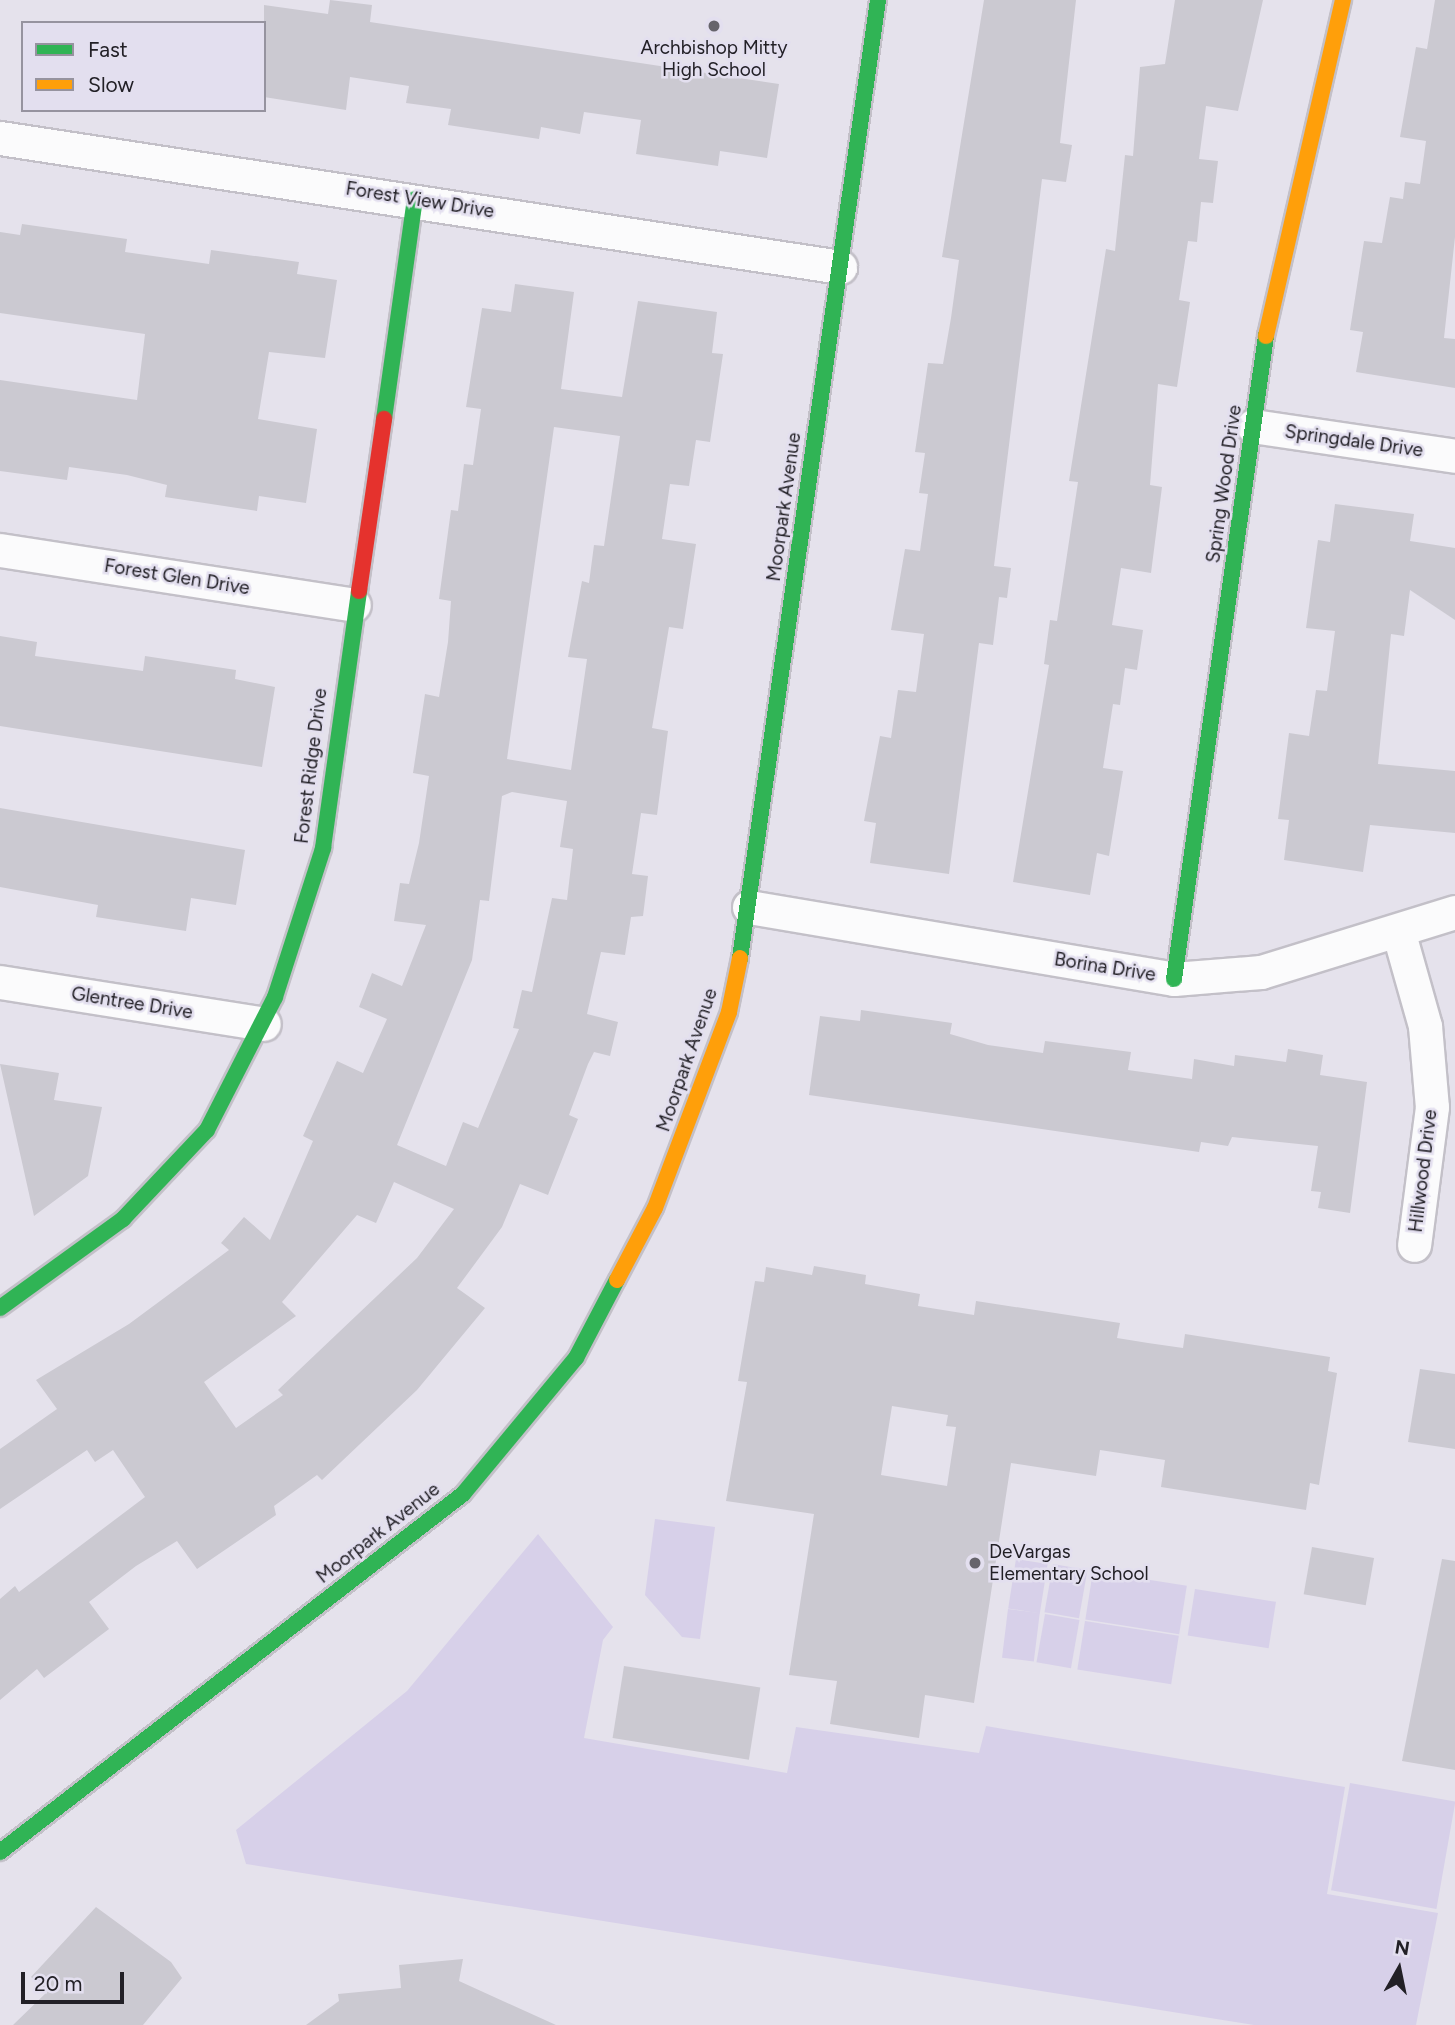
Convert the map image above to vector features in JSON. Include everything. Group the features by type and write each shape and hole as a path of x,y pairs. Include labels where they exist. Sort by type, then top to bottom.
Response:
{"street":[{"name":"Moorpark Avenue","path":"0,1852 463,1494 576,1358 655,1208 729,1012 749,907 878,0"},
{"name":"Spring Wood Drive","path":"1174,979 1253,426 1289,221 1343,0"},
{"name":"Forest View Drive","path":"0,138 415,199 839,267"},
{"name":"Forest Ridge Drive","path":"0,1308 123,1219 207,1130 264,1024 323,848 355,605 415,199"},
{"name":"Springdale Drive","path":"1253,426 1455,456"},
{"name":"Forest Glen Drive","path":"0,550 355,605"},
{"name":"Borina Drive","path":"749,907 1174,979 1261,972 1399,933 1455,912"},
{"name":"Hillwood Drive","path":"1399,933 1425,1026 1432,1107 1414,1245"},
{"name":"Glentree Drive","path":"0,982 264,1024"}],"shaded area":[{"path":"655,1519 715,1527 700,1639 682,1637 645,1595"},
{"path":"538,1534 613,1627 603,1640 584,1738 787,1773 796,1727 979,1753 986,1726 1345,1787 1327,1894 1438,1913 1416,2025 1254,2025 246,1864 236,1830 407,1691"},
{"path":"1016,1559 1048,1564 1040,1613 1008,1608"},
{"path":"1053,1564 1087,1570 1079,1618 1044,1612"},
{"path":"1093,1571 1187,1586 1179,1634 1085,1619"},
{"path":"1195,1589 1276,1602 1269,1648 1188,1635"},
{"path":"1008,1609 1040,1613 1034,1662 1002,1658"},
{"path":"1045,1614 1079,1620 1071,1668 1036,1662"},
{"path":"1085,1621 1179,1636 1171,1684 1077,1669"},
{"path":"1350,1783 1455,1802 1436,1909 1331,1890"}],"building":[{"path":"330,0 372,5 370,22 779,84 767,158 720,151 718,166 636,154 641,120 584,112 580,134 541,127 539,139 448,125 451,109 406,103 409,86 350,77 346,110 266,97 264,5 328,14"},
{"path":"984,0 1076,0 1060,143 1072,145 1066,182 1042,179 994,566 1011,568 1007,598 999,597 993,645 979,643 949,874 870,863 876,823 864,821 880,736 891,738 898,690 916,692 924,634 891,630 905,549 920,551 928,494 919,493 925,453 915,452 928,363 943,364 951,318 959,260 942,257"},
{"path":"1175,0 1263,0 1238,111 1206,106 1199,159 1218,161 1213,203 1201,202 1197,242 1188,241 1179,300 1190,302 1177,387 1158,384 1150,485 1162,487 1151,573 1121,568 1112,625 1143,630 1137,670 1125,668 1120,705 1113,704 1103,768 1123,771 1109,856 1097,853 1090,895 1013,882 1049,665 1044,664 1050,620 1057,621 1078,482 1069,481 1106,249 1115,251 1125,155 1133,156 1140,67 1165,64"},
{"path":"1435,0 1455,0 1455,237 1444,338 1455,339 1455,388 1356,372 1363,332 1350,330 1364,241 1382,243 1390,197 1403,199 1405,182 1420,184 1426,141 1400,137 1416,47 1427,49"},
{"path":"22,224 127,239 125,252 209,264 211,250 299,262 297,274 337,280 325,358 269,352 258,419 317,429 306,503 259,496 257,511 165,497 167,485 127,475 69,467 67,480 0,471 0,380 137,400 145,334 0,313 0,232 20,235"},
{"path":"515,284 574,292 561,389 622,397 638,301 717,312 712,353 723,354 710,442 696,440 689,486 670,484 662,539 696,544 683,629 669,627 652,728 668,731 657,815 641,813 632,874 648,876 643,916 631,917 625,955 601,952 587,1014 618,1022 610,1056 594,1052 588,1064 569,1115 578,1119 548,1195 520,1184 502,1227 457,1288 485,1308 417,1390 322,1480 317,1475 274,1506 276,1515 197,1569 177,1541 136,1566 89,1602 109,1629 44,1678 37,1669 0,1700 0,1599 15,1586 19,1592 145,1497 113,1450 95,1462 87,1450 0,1509 0,1449 57,1409 36,1380 129,1324 229,1250 221,1243 244,1217 270,1240 313,1141 303,1136 337,1061 363,1073 387,1019 359,1007 372,973 402,986 426,925 394,921 400,883 409,884 419,843 429,776 413,773 425,694 439,697 448,642 451,601 439,599 451,510 458,511 464,464 473,465 481,409 466,407 482,308 511,312","holes":["554,427 620,436 604,546 594,545 589,583 582,581 568,657 587,659 571,770 507,759","512,792 567,801 560,847 573,849 567,900 552,898 532,992 522,990 513,1028 519,1029 478,1128 463,1122 446,1166 397,1145 472,960 480,900 489,901 502,796","394,1182 454,1209 417,1258 278,1390 283,1395 236,1428 204,1382 296,1316 282,1302 357,1215 376,1223"]},
{"path":"1335,504 1414,514 1410,541 1455,548 1455,620 1410,590 1404,636 1391,634 1378,764 1455,771 1455,833 1370,825 1363,872 1284,860 1289,820 1278,819 1289,733 1309,736 1316,690 1327,691 1335,631 1306,628 1318,540 1330,542"},
{"path":"0,636 37,642 35,656 143,671 145,656 236,670 235,679 275,687 262,767 0,726"},
{"path":"0,808 245,850 236,905 191,898 186,931 96,917 98,905 0,887"},
{"path":"861,1010 952,1023 950,1034 988,1045 1043,1053 1045,1041 1131,1052 1128,1070 1192,1079 1194,1059 1234,1066 1235,1055 1286,1062 1288,1049 1323,1055 1320,1075 1367,1082 1350,1213 1318,1208 1321,1192 1311,1191 1318,1146 1232,1137 1228,1146 1201,1142 1199,1152 809,1095 820,1016 860,1021"},
{"path":"0,1064 59,1073 54,1100 102,1107 88,1176 34,1216"},
{"path":"814,1266 866,1275 865,1284 920,1294 918,1306 974,1315 976,1301 1120,1323 1117,1338 1148,1343 1183,1348 1185,1334 1330,1357 1328,1371 1337,1373 1319,1485 1310,1483 1306,1510 1161,1487 1165,1460 1100,1450 1096,1476 1011,1463 974,1703 925,1695 919,1738 830,1724 837,1681 789,1675 814,1514 726,1501 747,1382 738,1381 755,1281 764,1282 766,1267 812,1275","holes":["892,1406 948,1415 946,1426 956,1427 947,1486 881,1475"]},
{"path":"1420,1369 1455,1374 1455,1449 1408,1442"},
{"path":"1312,1547 1374,1558 1366,1605 1304,1594"},
{"path":"1442,1559 1455,1561 1455,1770 1402,1761"},
{"path":"624,1666 760,1688 749,1760 613,1738"},
{"path":"96,1907 171,1962 182,1978 143,2025 13,2025 48,1991 31,1977"},
{"path":"463,1959 459,1981 556,2025 306,2025 339,2001 338,1994 401,1988 399,1965"}],"traffic: fast":[{"path":"740,958 878,0"},
{"path":"384,419 415,199"},
{"path":"1174,979 1266,336"},
{"path":"0,1308 123,1219 207,1130 275,997 323,848 359,591"},
{"path":"0,1852 463,1494 576,1358 617,1280"}],"traffic: slow":[{"path":"1266,336 1343,0"},
{"path":"617,1280 655,1208 729,1012 740,958"}],"traffic: jam":[{"path":"359,591 384,419"}],"place":[{"name":"Archbishop Mitty High School","path":"714,26"},
{"name":"DeVargas Elementary School","path":"975,1563"}]}
